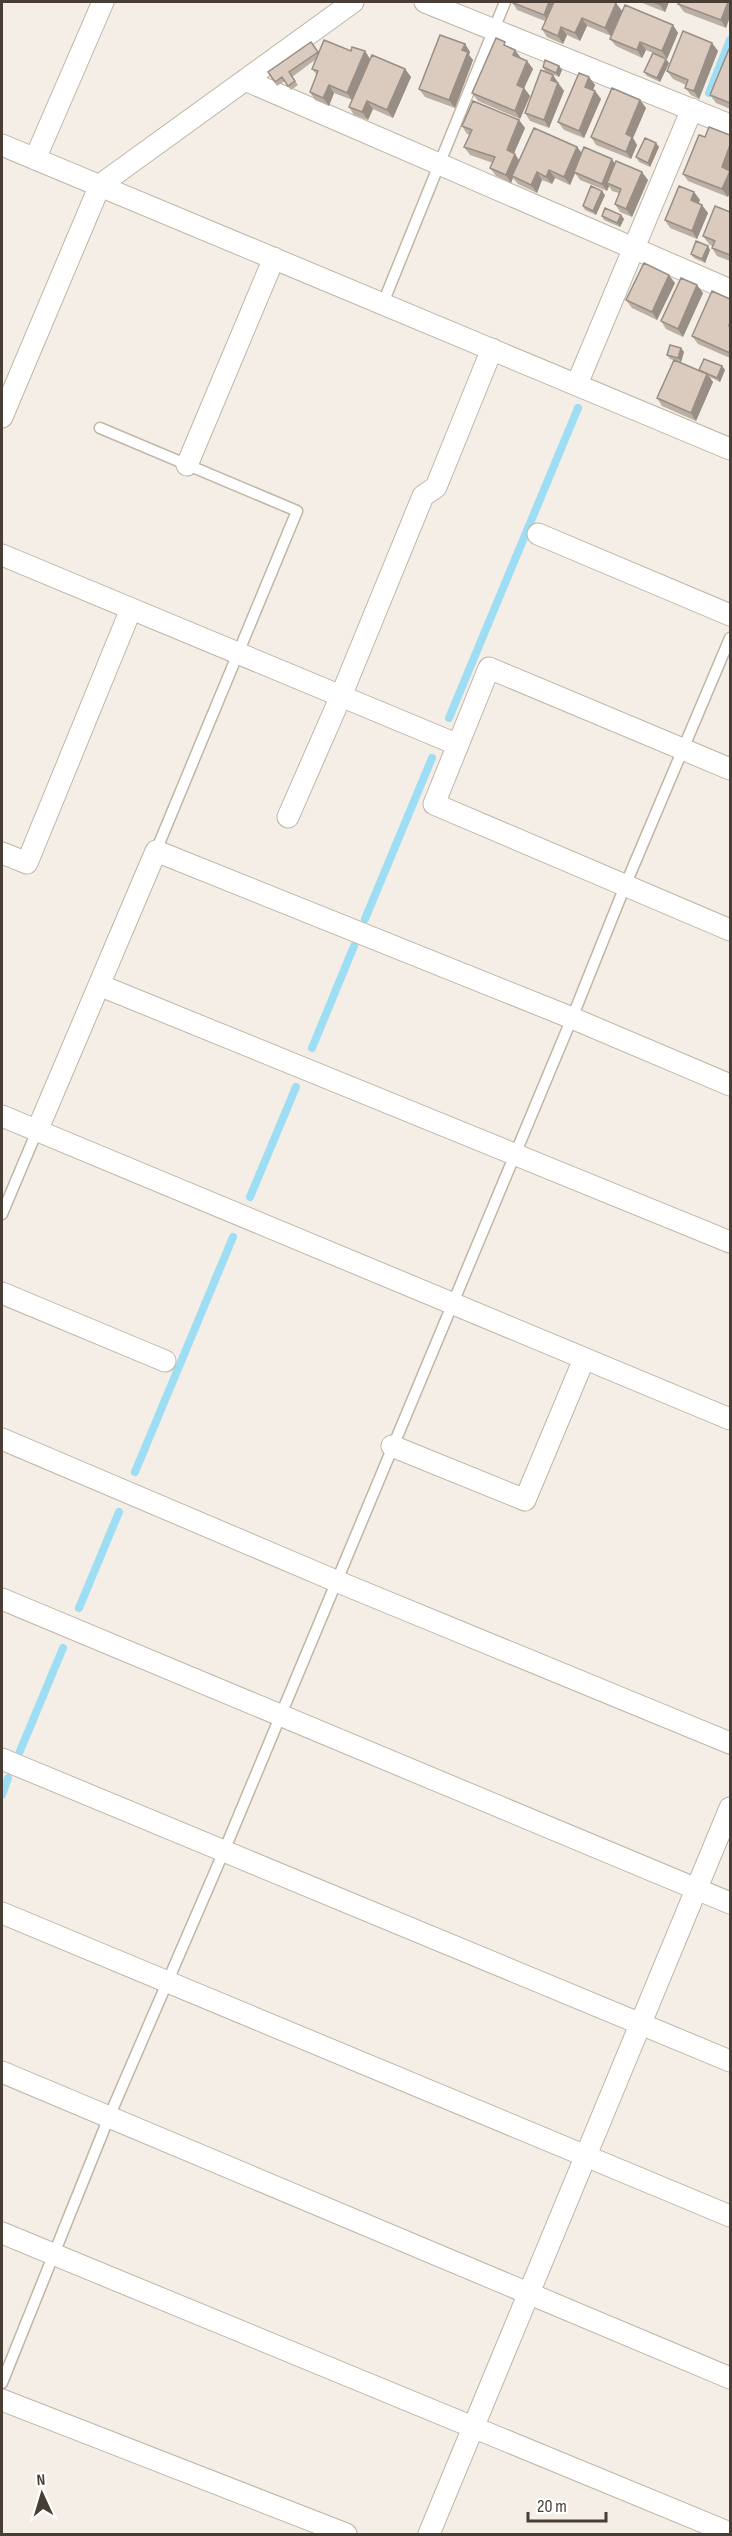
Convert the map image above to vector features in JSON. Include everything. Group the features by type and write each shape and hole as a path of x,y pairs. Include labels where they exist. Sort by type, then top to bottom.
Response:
{"street":[{"path":"35,159 103,2"},
{"path":"2,417 100,185 353,2"},
{"path":"425,2 730,125"},
{"path":"245,80 730,290"},
{"path":"577,384 692,109"},
{"path":"2,145 730,449"},
{"path":"187,465 274,258"},
{"path":"288,817 341,696 423,496 436,487 492,349"},
{"path":"538,534 730,615"},
{"path":"2,555 456,744"},
{"path":"2,853 27,863 131,609"},
{"path":"730,769 489,668 456,744 434,804 730,930"},
{"path":"37,1131 156,851 572,1018 730,1085"},
{"path":"99,985 730,1242"},
{"path":"2,1116 730,1419"},
{"path":"2,1293 165,1361"},
{"path":"392,1446 525,1500 584,1359"},
{"path":"2,1438 336,1581 730,1743"},
{"path":"2,1599 730,1903"},
{"path":"2,1759 730,2061"},
{"path":"429,2535 730,1808"},
{"path":"2,1914 730,2216"},
{"path":"2,2072 730,2378"},
{"path":"2,2233 730,2533"},
{"path":"2,2400 346,2535"}],"lane":[{"path":"383,303 505,2"},
{"path":"100,428 297,511 156,851"},
{"path":"2,2383 109,2117 224,1851 730,638"},
{"path":"2,1214 37,1131"}],"building":[{"path":"511,2 549,2 544,15"},
{"path":"554,2 616,3 605,28 582,18 575,33 561,27 558,36 542,29"},
{"path":"680,2 728,2 721,20 678,4"},
{"path":"625,5 673,25 662,51 640,42 637,50 610,39"},
{"path":"683,31 712,43 694,91 685,88 688,80 667,71"},
{"path":"440,35 465,44 462,50 468,52 449,100 419,89"},
{"path":"496,38 515,50 513,55 527,61 517,85 524,88 515,111 472,93"},
{"path":"324,40 351,51 352,47 365,51 347,93 329,85 323,98 310,92 318,71 312,69"},
{"path":"311,42 318,52 289,72 295,81 288,86 282,77 275,82 268,72"},
{"path":"730,50 730,103 710,95"},
{"path":"653,53 666,59 657,78 644,72"},
{"path":"372,55 405,69 387,110 367,101 362,112 349,107"},
{"path":"545,60 559,66 556,73 543,67"},
{"path":"541,70 553,75 551,80 558,83 544,120 525,113"},
{"path":"579,73 589,77 585,87 595,91 579,131 558,122"},
{"path":"612,88 640,100 626,134 632,137 626,152 591,137"},
{"path":"473,101 519,120 507,150 515,154 506,175 490,168 495,157 464,147 472,130 462,126"},
{"path":"709,127 730,135 730,145 722,167 730,171 722,189 683,174 699,135 705,137"},
{"path":"534,128 577,147 564,177 549,170 546,177 537,172 531,185 512,176"},
{"path":"645,138 656,143 648,163 636,157"},
{"path":"584,147 612,159 602,184 574,172"},
{"path":"616,161 642,172 626,209 615,204 621,189 607,183"},
{"path":"591,186 602,191 593,211 583,206"},
{"path":"679,186 694,192 691,200 702,205 692,231 665,220"},
{"path":"715,206 730,212 730,255 712,248 715,241 703,236"},
{"path":"605,208 621,215 617,223 602,216"},
{"path":"696,241 708,246 702,259 691,254"},
{"path":"644,263 669,275 652,312 626,300"},
{"path":"681,278 697,285 678,329 661,321"},
{"path":"712,291 730,299 730,353 692,336"},
{"path":"670,345 681,348 678,358 667,355"},
{"path":"704,359 722,366 717,378 699,370"},
{"path":"674,360 707,374 691,413 657,398"}],"waterway":[{"path":"709,93 730,40"},
{"path":"449,718 578,408"},
{"path":"365,919 432,758"},
{"path":"312,1048 354,946"},
{"path":"250,1197 296,1087"},
{"path":"135,1472 233,1237"},
{"path":"79,1608 119,1512"},
{"path":"20,1751 63,1648"},
{"path":"2,1795 8,1778"}]}
